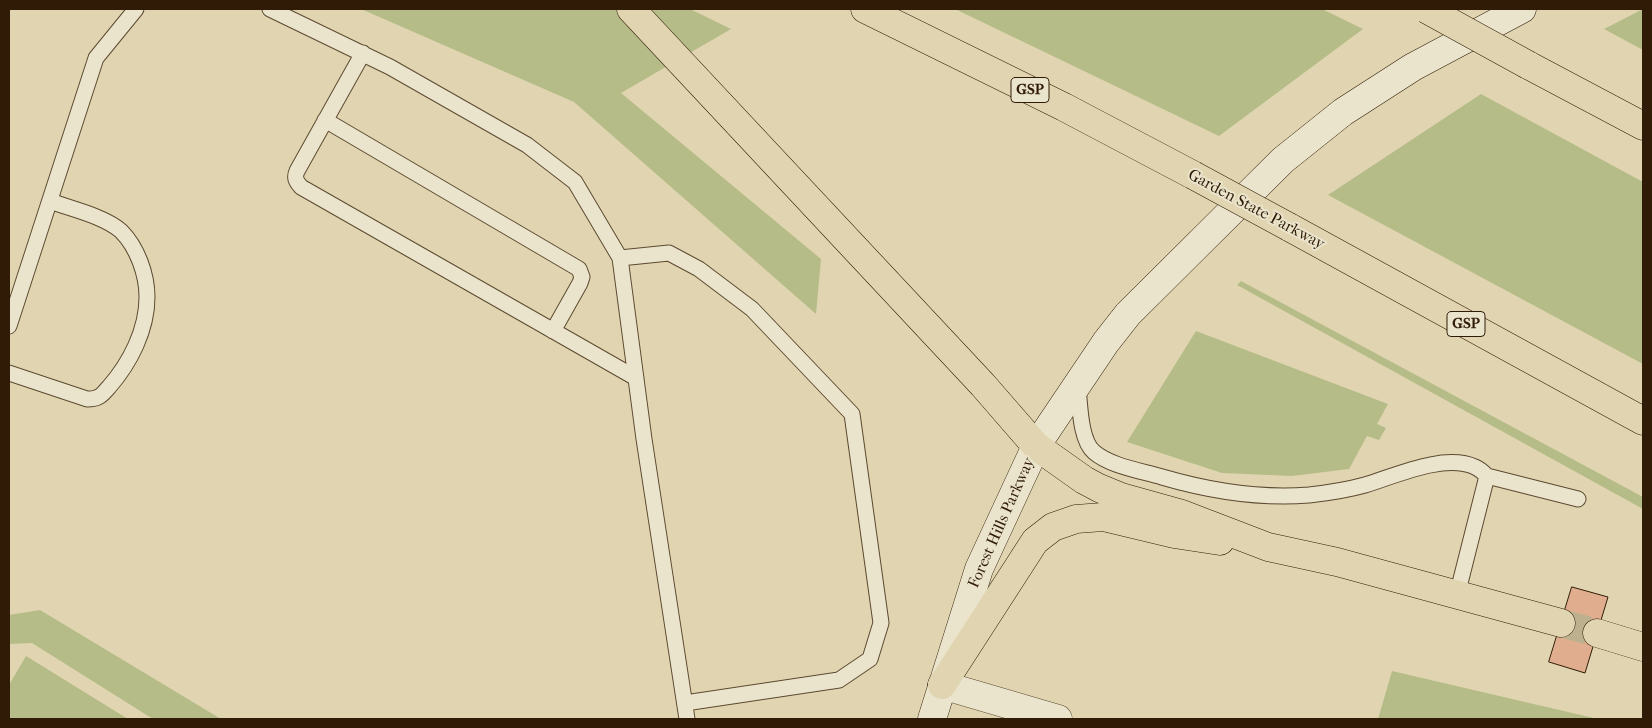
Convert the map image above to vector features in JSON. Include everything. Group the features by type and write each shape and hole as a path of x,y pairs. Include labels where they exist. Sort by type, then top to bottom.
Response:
{"highway":[{"path":"631,9 983,385 1036,446 1084,480 1099,488 1182,514 1268,547"},
{"name":"Garden State Parkway","path":"864,9 1064,107 1193,175 1643,421"},
{"path":"1426,9 1643,126"},
{"path":"942,685 1035,541 1053,527 1076,519 1103,517 1174,534 1268,547 1337,562 1561,623"},
{"path":"1597,633 1643,647"}],"main road":[{"name":"Forest Hills Parkway","path":"932,719 979,569 1036,446 1106,342 1128,314 1283,160 1336,118 1413,67 1522,9"},
{"path":"942,685 1058,719"}],"lane":[{"path":"9,326 96,58 136,9"},
{"path":"270,9 390,67 527,145 575,182 620,258 644,439 687,719"},
{"path":"363,53 295,177 297,182 636,378"},
{"path":"325,120 579,270 582,277 580,282 553,331"},
{"path":"9,373 87,399 99,397 118,376 133,352 143,323 147,297 143,271 136,252 121,231 107,221 50,202"},
{"path":"620,258 669,253 699,269 752,310 852,414 881,623 870,659 838,680 685,703"},
{"path":"1078,385 1084,434 1093,451 1125,466 1198,486 1263,496 1310,495 1349,489 1429,465 1448,463 1476,467 1487,476 1578,500"},
{"path":"1457,595 1487,476"}],"green space":[{"path":"361,9 690,9 731,29 621,93 821,259 816,314 574,102"},
{"path":"955,9 1322,9 1363,29 1219,136"},
{"path":"1643,9 1643,50 1604,29"},
{"path":"1481,94 1643,182 1643,364 1328,195"},
{"path":"1241,281 1643,497 1643,509 1237,285"},
{"path":"1196,331 1388,404 1377,424 1386,428 1379,440 1367,436 1349,469 1292,476 1222,473 1127,442"},
{"path":"40,610 221,719 153,719 32,643 9,644 9,615"},
{"path":"26,656 128,719 9,719 9,685"},
{"path":"1392,671 1598,719 1378,719"}],"building":[{"path":"1572,587 1608,597 1585,673 1549,662"}],"tunnel":[{"path":"1561,623 1597,633"}]}
